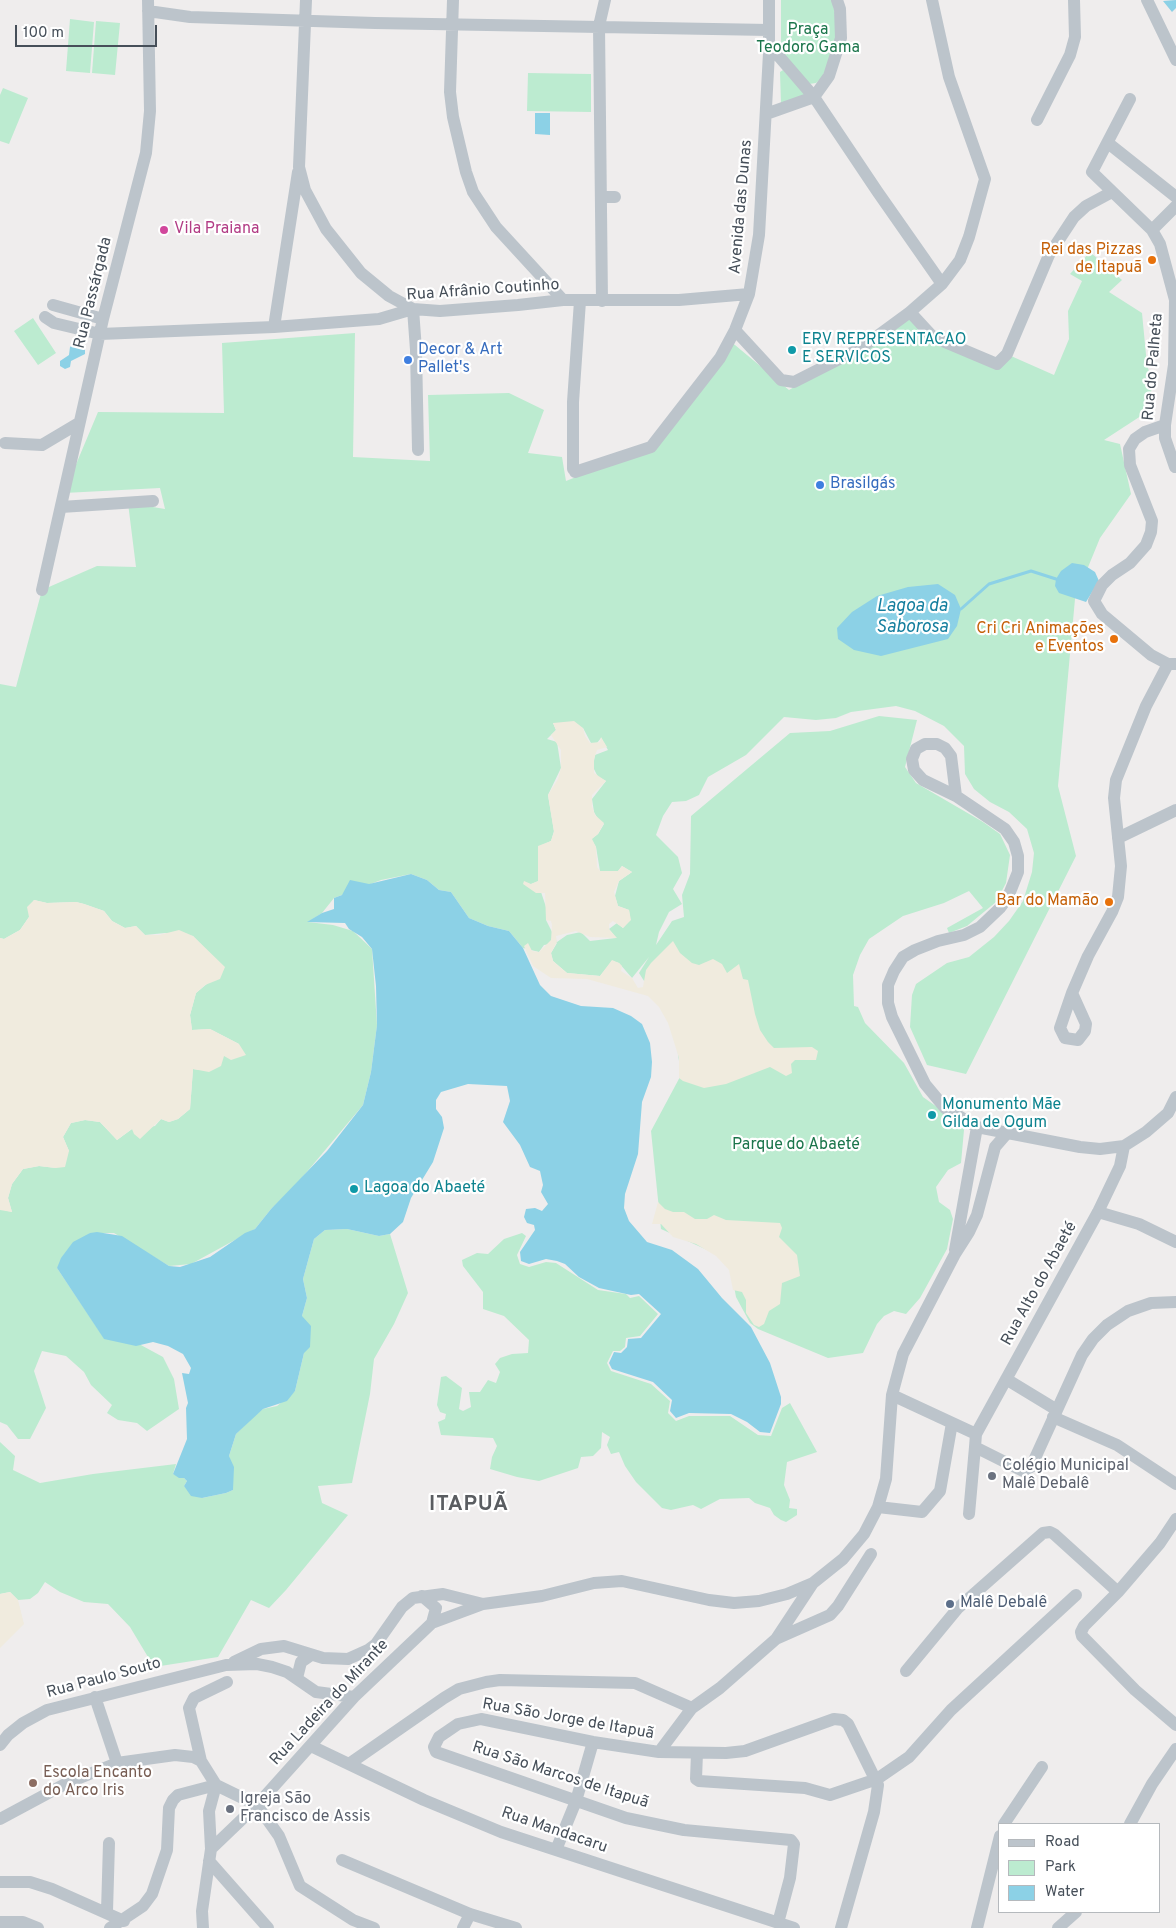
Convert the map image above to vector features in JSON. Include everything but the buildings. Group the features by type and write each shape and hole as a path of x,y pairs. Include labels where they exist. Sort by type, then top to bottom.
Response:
{"street":[{"path":"274,327 299,167 306,0"},
{"path":"453,0 450,92 453,117 466,172 473,192 496,227 563,300"},
{"path":"602,301 599,26 605,0"},
{"path":"148,6 190,17 599,26 769,24 760,0"},
{"name":"Avenida das Dunas","path":"580,301 573,402 574,470 651,447 720,358 735,330 749,294 759,235 770,46 769,0"},
{"path":"766,114 814,97 829,76 838,51 841,25 837,0"},
{"path":"735,330 781,380 794,382 861,348 910,312 942,284 963,252 985,179 949,77 932,0"},
{"path":"1036,120 1070,56 1075,37 1074,0"},
{"path":"1146,0 1171,36 1176,60"},
{"name":"Rua Passárgada","path":"42,590 103,319 148,141 150,111 148,6"},
{"path":"770,46 814,97 942,284"},
{"name":"Rua do Palheta","path":"1130,99 1108,143 1092,168 1092,172 1152,230 1160,244 1174,300 1174,365 1165,425 1165,438 1175,466"},
{"path":"1108,143 1176,197"},
{"path":"299,167 309,198 343,253 374,286 413,309 416,350 418,450"},
{"path":"910,312 933,337 997,364 1007,354 1049,255 1074,217 1086,206 1112,192"},
{"path":"601,197 615,198"},
{"path":"1152,230 1176,206"},
{"name":"Rua Afrânio Coutinho","path":"45,318 54,323 100,334 274,327 379,319 413,309 440,311 518,306 563,300 679,300 749,294"},
{"path":"53,305 103,319"},
{"path":"1072,993 1118,897 1121,866 1114,798 1116,780 1146,706 1172,664 1152,655 1102,614 1094,601 1102,585 1112,575 1130,563 1146,544 1151,532 1152,521 1130,465 1129,449 1135,439 1145,432 1165,425"},
{"path":"78,429 40,454 19,449 5,443 42,445 78,429"},
{"path":"60,507 153,501"},
{"path":"956,796 992,818 1005,829 1014,842 1018,856 1018,872 1014,885 1000,908 980,927 964,935 938,941 915,950 903,957 894,971 888,985 888,1003 892,1017 925,1084 945,1108 976,1127 1080,1147 1100,1149 1124,1146 1146,1132 1172,1114 1176,1097"},
{"path":"1118,838 1176,810"},
{"name":"Rua Ladeira do Mirante","path":"955,1254 960,1212 976,1127"},
{"name":"Rua Ladeira do Mirante","path":"210,1855 354,1697 432,1623 483,1604 542,1596 594,1583 622,1580 709,1600 734,1603 759,1601 787,1594 813,1583 854,1547 878,1507 886,1479 892,1395 903,1354 955,1254 969,1232 977,1214 992,1155 999,1141 1008,1132"},
{"name":"Rua Alto do Abaeté","path":"976,1434 1098,1212 1120,1166 1124,1146"},
{"path":"960,1212 977,1214"},
{"path":"1098,1212 1176,1232"},
{"path":"1139,1224 1176,1242"},
{"path":"975,1447 1017,1469 1027,1470 1031,1468 1082,1355 1093,1339 1107,1325 1128,1311 1151,1303 1176,1302"},
{"path":"1006,1379 1055,1413 1116,1445 1176,1484"},
{"path":"892,1395 976,1434 969,1514"},
{"path":"878,1507 922,1512 940,1491 952,1423"},
{"path":"1176,1520 1160,1543 1118,1592 1084,1626 1082,1636 1135,1690 1176,1725"},
{"path":"906,1670 958,1608 1047,1532 1054,1534 1118,1592"},
{"path":"776,1639 830,1615 838,1606 871,1554"},
{"name":"Rua São Jorge de Itapuã","path":"659,1752 692,1708 720,1688 776,1639 813,1583"},
{"name":"Rua Paulo Souto","path":"226,1666 261,1649 284,1646 311,1655 337,1660 359,1655 376,1644 406,1602 422,1596 443,1594 460,1596 483,1604"},
{"path":"697,1753 696,1779 699,1781 805,1788 834,1795 877,1779 909,1757 951,1710 1076,1595"},
{"path":"422,1596 436,1608 432,1623"},
{"path":"297,1678 301,1662 311,1655"},
{"name":"Rua Paulo Souto","path":"0,1745 8,1735 23,1723 47,1710 226,1666 257,1664 287,1672 297,1678 300,1683 316,1692 354,1697"},
{"path":"349,1764 459,1689 486,1682 500,1680 635,1683 692,1708"},
{"path":"227,1682 194,1698 189,1708 202,1761 216,1786 257,1805 278,1836 300,1886 352,1920 374,1928"},
{"path":"95,1697 117,1763"},
{"name":"Rua São Jorge de Itapuã","path":"472,1720 481,1719 593,1742 659,1752 697,1753 745,1751 840,1719 848,1724 863,1756 877,1779"},
{"name":"Rua São Marcos de Itapuã","path":"472,1720 443,1732 434,1749 626,1818 684,1830 791,1840 794,1844 792,1870 778,1922"},
{"path":"556,1850 576,1801 593,1742"},
{"name":"Rua Mandacaru","path":"311,1746 450,1811 501,1832 794,1928"},
{"path":"1131,1823 1176,1749"},
{"path":"3,1815 67,1783 117,1763 176,1755 193,1757 202,1761"},
{"path":"1005,1823 1042,1767"},
{"path":"841,1928 874,1812 877,1779"},
{"path":"203,1928 202,1911 210,1855 209,1811 216,1786"},
{"path":"110,1928 124,1921 143,1906 152,1894 167,1850 169,1808 173,1800 178,1795 216,1786"},
{"path":"107,1911 109,1843"},
{"path":"977,1928 998,1844"},
{"path":"210,1855 268,1928"},
{"path":"342,1860 470,1914 516,1928"},
{"path":"0,1882 30,1882 74,1897 107,1911 124,1921"},
{"path":"1058,1928 1075,1913"},
{"path":"464,1928 470,1914"},
{"path":"0,1922 23,1922 38,1928"}],"green space":[{"name":"Praça Teodoro Gama","path":"781,0 832,0 837,23 833,55 821,79 816,83 809,84 781,52"},
{"path":"70,19 94,22 90,73 66,71"},
{"path":"96,21 120,23 115,75 92,73"},
{"path":"783,70 806,95 781,104 780,72"},
{"path":"528,73 591,74 591,112 527,111"},
{"path":"3,88 28,98 9,144 0,141 0,95"},
{"name":"Parque do Abaeté","path":"1090,252 1122,280 1109,292 1142,313 1147,365 1153,383 1147,412 1104,440 1120,444 1131,494 1100,538 1075,599 1058,786 1076,856 966,1074 927,1065 910,1027 912,995 916,984 947,963 969,957 994,937 1009,921 1023,901 1032,872 1034,853 1027,829 1009,812 990,802 974,789 965,774 964,746 944,726 915,711 896,706 851,712 836,718 816,720 784,717 746,755 708,777 699,795 686,801 672,802 663,816 656,835 678,857 682,873 673,889 682,904 669,912 659,932 656,945 672,921 684,917 682,895 690,874 691,816 790,733 830,731 879,716 917,720 905,767 916,783 1000,834 1010,855 1006,883 996,902 967,926 949,933 947,928 983,908 969,891 944,903 903,916 869,939 860,955 853,975 854,1006 858,1007 865,1023 904,1063 923,1097 961,1124 964,1130 961,1163 948,1170 936,1187 939,1202 950,1210 953,1219 947,1249 920,1298 906,1314 894,1311 884,1316 877,1324 863,1353 828,1358 758,1329 750,1323 736,1297 731,1270 716,1254 661,1229 651,1131 681,1075 677,1047 667,1017 639,973 649,957 632,978 619,963 612,961 600,976 567,973 553,961 551,953 557,943 544,945 539,952 523,948 509,931 488,926 469,918 451,892 439,890 427,880 411,874 381,880 334,898 322,913 308,922 333,925 353,931 372,949 377,1025 371,1072 363,1105 295,1186 271,1209 255,1229 191,1264 169,1266 114,1233 90,1233 57,1268 104,1338 139,1344 163,1357 174,1379 179,1409 147,1431 137,1423 118,1420 107,1413 112,1405 91,1385 84,1372 66,1356 42,1351 34,1371 46,1408 30,1439 18,1439 7,1425 0,1422 0,1209 12,1212 8,1198 12,1184 23,1169 39,1166 56,1168 69,1151 63,1137 71,1123 85,1120 100,1122 117,1140 132,1129 155,1126 161,1119 169,1122 178,1119 190,1109 193,1069 200,1070 239,1044 210,1029 192,1030 190,1015 196,993 208,983 211,955 193,936 165,933 145,935 136,926 125,928 112,921 104,911 84,904 76,902 47,903 34,900 29,917 20,930 4,939 0,938 0,684 16,687 42,590 97,566 136,567 128,503 165,509 160,488 64,493 98,412 224,413 222,343 355,333 353,457 430,461 428,395 509,393 544,410 528,453 562,457 566,481 651,447 729,340 789,390 909,319 997,364 1011,356 1054,375 1069,339 1068,311 1082,281 1070,274","holes":["553,723 583,728 591,743 597,743 601,738 608,750 595,755 593,767 598,777 606,781 592,799 594,812 599,821 604,824 598,834 591,839 596,847 600,871 618,871 622,866 632,872 619,881 615,896 618,906 629,910 630,920 623,928 617,923 609,929 616,938 590,941 581,932 567,935 557,942 546,920 546,907 541,892 531,884 539,881 538,847 551,841 554,831 548,795 561,768 557,742 547,739 556,730"]},
{"path":"33,318 56,353 38,365 14,331"},
{"path":"347,1229 379,1236 390,1234 408,1293 394,1324 374,1359 370,1394 352,1483 318,1486 322,1503 348,1515 269,1608 251,1600 218,1657 154,1667 130,1627 108,1604 84,1602 60,1592 45,1582 38,1593 30,1599 18,1600 10,1592 0,1594 0,1442 15,1456 13,1470 40,1483 93,1474 176,1464 173,1474 184,1478 187,1481 184,1486 202,1498 233,1490 229,1456 236,1434 263,1409 277,1406 295,1391 304,1353 302,1316 307,1298 303,1279 314,1239 325,1230"},
{"path":"522,1233 526,1236 517,1255 520,1264 529,1267 546,1262 556,1263 598,1290 626,1294 630,1298 639,1296 658,1314 640,1336 626,1338 625,1347 620,1351 613,1351 607,1363 611,1371 651,1384 670,1401 668,1413 676,1421 689,1416 730,1416 758,1435 771,1436 782,1408 790,1403 817,1452 787,1462 784,1485 790,1500 789,1508 797,1509 797,1515 786,1522 774,1515 770,1508 755,1503 749,1498 720,1499 701,1509 693,1505 671,1510 662,1508 636,1482 625,1466 619,1452 611,1454 607,1445 610,1437 602,1432 601,1448 593,1456 581,1457 578,1468 539,1481 490,1469 492,1457 497,1446 493,1438 441,1435 438,1422 445,1419 446,1414 440,1412 437,1405 441,1377 446,1376 462,1388 459,1409 463,1411 471,1407 469,1392 480,1392 488,1380 496,1383 500,1372 495,1364 500,1358 512,1354 528,1353 529,1340 504,1316 483,1309 483,1292 463,1266 462,1260 477,1253 488,1254 504,1239"}],"sand":[{"path":"574,721 583,728 585,736 590,743 600,742 601,737 607,747 597,750 594,759 594,773 606,781 592,795 592,806 595,815 604,823 598,834 592,839 596,847 597,867 600,871 618,871 622,866 632,872 619,881 614,892 618,906 629,910 631,920 623,928 613,921 609,924 609,929 617,938 590,937 576,931 556,936 557,942 551,953 553,961 567,973 600,976 612,960 622,966 621,971 632,978 638,988 643,987 646,970 651,963 673,941 680,953 692,963 699,965 713,959 722,964 727,973 739,964 743,979 748,980 760,1030 768,1042 774,1048 812,1047 818,1051 816,1060 795,1060 791,1064 792,1073 786,1076 770,1067 726,1084 704,1088 679,1078 679,1058 668,1023 659,1007 648,996 587,979 551,978 533,966 524,946 528,943 532,951 539,952 551,940 552,925 551,921 546,920 545,893 536,893 523,884 524,881 531,884 538,881 538,846 551,841 554,832 548,795 558,779 561,768 561,750 551,735 556,730 553,723"},
{"path":"34,900 47,903 76,902 84,904 104,911 112,921 125,928 136,926 145,935 159,935 179,930 193,936 225,967 220,979 205,985 196,993 190,1015 192,1030 210,1029 239,1044 246,1055 231,1060 224,1056 221,1066 209,1072 193,1069 190,1109 178,1119 169,1122 161,1119 140,1139 134,1134 132,1129 117,1140 100,1122 85,1120 71,1123 63,1137 69,1151 65,1167 39,1166 23,1169 12,1184 8,1198 12,1212 0,1210 0,938 4,939 20,930 29,917 27,907"},
{"path":"658,1202 665,1209 673,1212 684,1212 695,1219 707,1219 714,1215 726,1220 780,1223 782,1228 779,1237 797,1255 800,1276 782,1283 780,1304 769,1311 764,1324 759,1327 754,1325 746,1313 746,1300 742,1292 733,1290 729,1270 716,1256 696,1244 673,1237 661,1224 652,1224"},
{"path":"10,1592 18,1600 24,1624 0,1648 0,1594"}],"water":[{"path":"1176,0 1176,8 1172,12 1163,1"},
{"path":"535,113 550,113 550,135 535,134"},
{"path":"75,342 85,346 85,354 71,361 70,367 65,369 60,366 60,361 69,355 70,347"},
{"path":"1072,563 1084,565 1095,572 1099,581 1086,602 1059,593 1055,586 1056,579 1061,571"},
{"name":"Lagoa da Saborosa","path":"938,584 955,595 961,609 957,626 948,639 881,656 854,650 838,639 837,628 852,612 877,596 908,587"},
{"name":"Lagoa do Abaeté","path":"411,874 427,880 439,890 451,892 469,918 488,926 509,931 523,948 540,985 551,996 581,1006 613,1008 631,1016 642,1024 650,1043 651,1077 642,1102 638,1154 625,1194 624,1208 629,1221 647,1242 672,1250 698,1269 722,1298 751,1327 770,1363 781,1397 781,1404 770,1433 760,1432 747,1422 731,1414 689,1413 676,1418 670,1411 672,1400 653,1382 612,1369 609,1363 614,1352 621,1353 627,1347 628,1339 641,1338 661,1314 639,1294 631,1295 599,1288 579,1277 565,1264 546,1259 529,1264 521,1261 520,1252 535,1230 534,1225 527,1223 524,1217 526,1209 535,1208 542,1211 548,1204 541,1192 543,1185 540,1171 530,1167 520,1145 503,1122 510,1101 507,1086 468,1084 441,1092 436,1100 436,1109 442,1117 444,1128 433,1162 411,1198 403,1222 390,1234 379,1236 347,1229 325,1230 314,1239 303,1279 307,1298 302,1316 311,1326 310,1347 304,1353 295,1391 287,1401 263,1409 236,1434 229,1456 234,1467 233,1490 202,1498 191,1496 184,1486 187,1481 173,1474 187,1439 186,1408 188,1403 182,1373 189,1374 191,1368 183,1354 168,1346 153,1342 136,1346 104,1339 57,1268 61,1258 73,1242 90,1233 97,1232 122,1236 169,1266 180,1267 210,1257 245,1233 255,1229 271,1209 327,1151 363,1105 371,1072 377,1025 376,986 372,949 362,937 349,929 345,923 307,922 322,913 334,909 334,898 342,895 350,880 369,884"}],"waterway":[{"path":"961,609 989,584 1031,571 1056,579"}],"place":[{"name":"Vila Praiana","path":"164,230"},
{"name":"Rei das Pizzas de Itapuã","path":"1152,260"},
{"name":"ERV REPRESENTACAO E SERVICOS","path":"792,350"},
{"name":"Decor & Art Pallet's","path":"408,360"},
{"name":"Brasilgás","path":"820,485"},
{"name":"Cri Cri Animações e Eventos","path":"1114,639"},
{"name":"Bar do Mamão","path":"1109,902"},
{"name":"Monumento Mãe Gilda de Ogum","path":"932,1115"},
{"name":"Lagoa do Abaeté","path":"354,1189"},
{"name":"Colégio Municipal Malê Debalê","path":"992,1476"},
{"name":"Malê Debalê","path":"950,1604"},
{"name":"Escola Encanto do Arco Iris","path":"33,1783"},
{"name":"Igreja São Francisco de Assis","path":"230,1809"}],"district":[{"name":"ITAPUÃ","path":"469,1506"}]}
